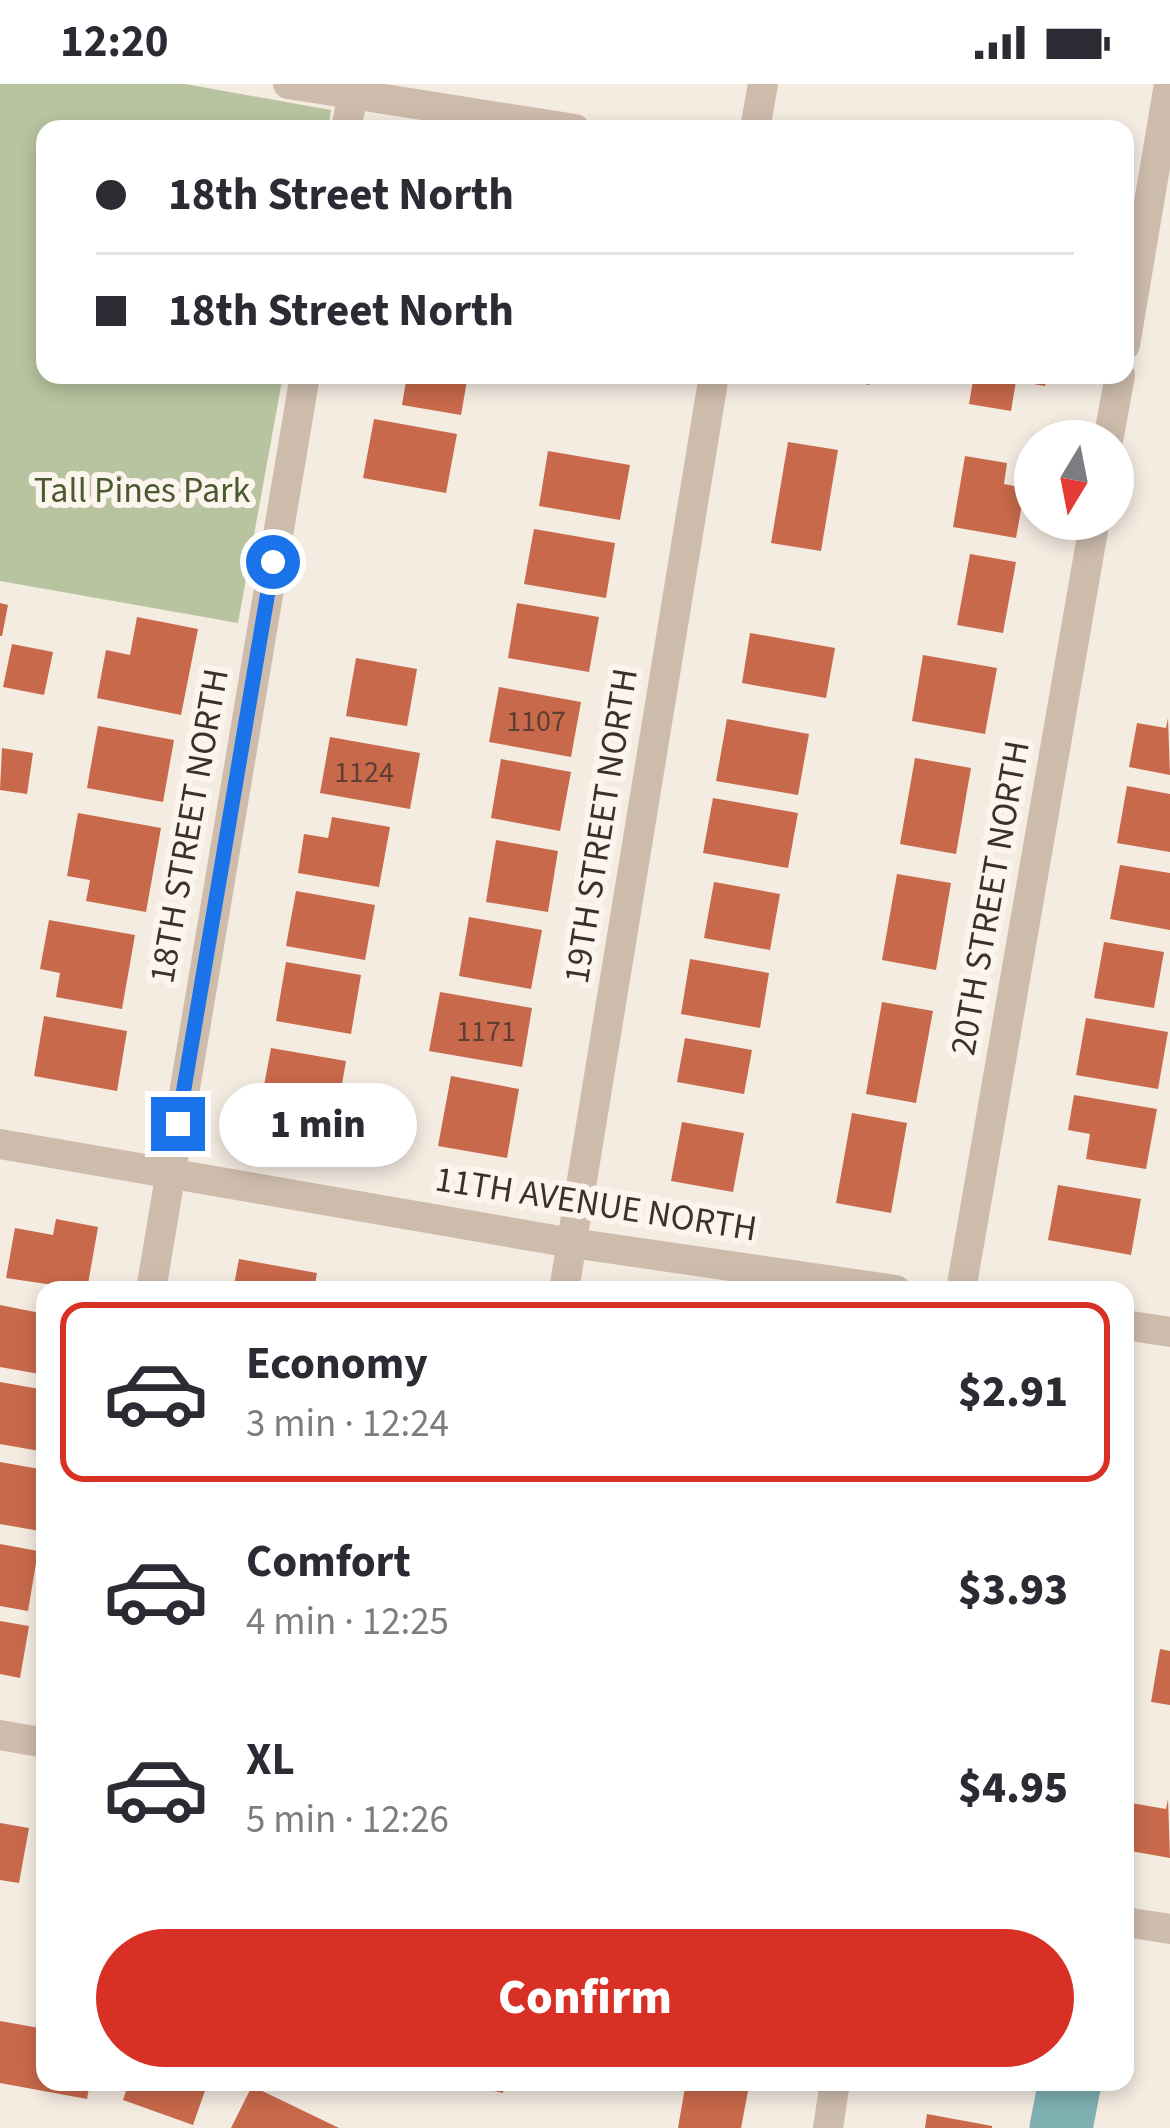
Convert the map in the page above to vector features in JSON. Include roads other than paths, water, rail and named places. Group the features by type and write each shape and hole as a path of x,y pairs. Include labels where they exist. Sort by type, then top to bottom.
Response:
{"street":[{"path":"288,84 354,89 525,120"},
{"path":"756,120 763,84"},
{"path":"1134,293 1169,84"},
{"path":"348,120 354,89"},
{"name":"18TH STREET NORTH","path":"152,1281 303,384"},
{"name":"19TH STREET NORTH","path":"566,1281 713,384"},
{"path":"1112,420 1118,384"},
{"name":"20TH STREET NORTH","path":"964,1281 1091,540"},
{"name":"11TH AVENUE NORTH","path":"0,1144 572,1243 834,1281"},
{"path":"1134,1326 1170,1332"},
{"path":"0,1735 36,1741"},
{"path":"1134,1923 1170,1929"},
{"path":"828,2128 834,2091"}],"waterway":[{"path":"1061,2128 1068,2091"}],"park label":[{"name":"Tall Pines Park","path":"142,490"}]}
